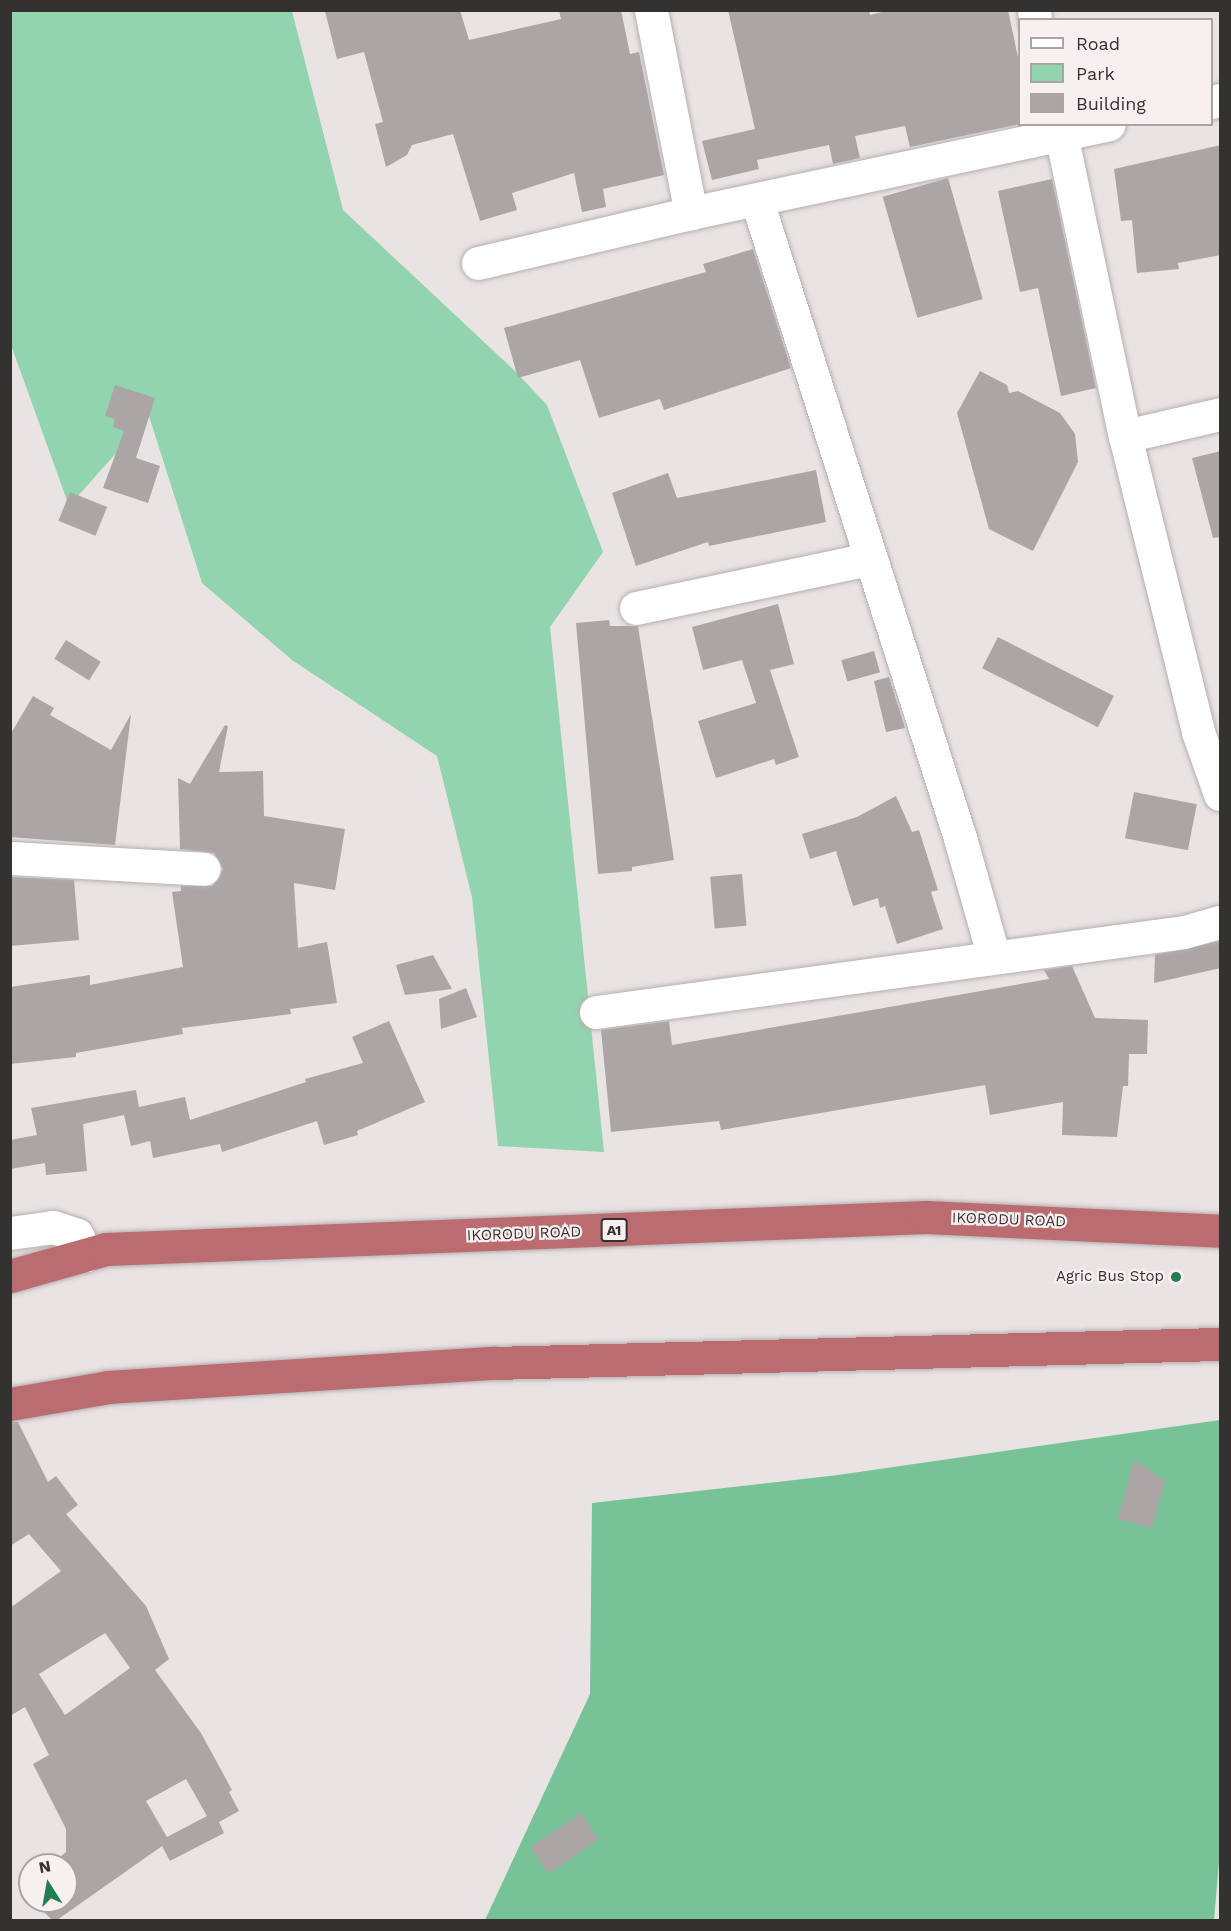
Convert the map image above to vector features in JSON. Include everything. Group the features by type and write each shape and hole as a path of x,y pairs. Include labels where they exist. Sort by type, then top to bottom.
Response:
{"highway":[{"name":"IKORODU ROAD","path":"10,1276 106,1249 926,1217 1221,1231"},
{"path":"10,1404 108,1387 493,1363 1221,1344"}],"street":[{"path":"651,10 691,213"},
{"path":"478,263 1060,130 1093,126"},
{"path":"1060,130 1125,436 1209,727 1221,794"},
{"path":"757,201 869,559 960,838 994,957"},
{"path":"1125,436 1221,414"},
{"path":"636,608 869,559"},
{"path":"10,858 204,868"},
{"path":"596,1012 1184,932 1221,922"},
{"path":"10,1233 53,1227 77,1235 86,1255"}],"green space":[{"path":"11,11 292,11 343,210 515,371 547,405 603,552 550,627 604,1152 498,1146 472,897 437,756 292,660 202,583 149,416 69,506 11,345"},
{"path":"1220,1420 1220,1850 1214,1920 485,1920 590,1694 592,1503 838,1475"}],"building":[{"path":"460,10 469,40 561,19 559,10 621,10 630,54 639,52 664,175 603,189 606,207 582,212 574,173 512,193 517,210 480,221 453,134 412,145 407,155 386,167 375,124 383,122 364,52 337,59 325,11"},
{"path":"728,10 869,10 870,15 890,10 1008,10 1018,58 1018,124 910,147 905,126 855,136 860,158 833,164 829,145 757,160 759,169 712,180 702,141 755,129"},
{"path":"1221,145 1221,255 1178,263 1179,269 1137,273 1132,220 1121,221 1114,169"},
{"path":"948,178 983,299 917,318 883,197"},
{"path":"1052,179 1096,388 1061,396 1038,288 1020,292 998,191"},
{"path":"753,249 791,368 664,410 660,399 599,418 580,360 518,378 504,328 706,272 703,264"},
{"path":"980,371 1007,385 1009,393 1018,391 1060,413 1075,434 1078,462 1033,551 989,529 957,413"},
{"path":"115,385 155,398 136,458 160,466 148,503 103,488 124,431 113,427 115,419 105,416"},
{"path":"1221,451 1221,537 1213,538 1192,458"},
{"path":"816,470 826,522 709,546 708,542 636,566 612,493 668,473 677,498"},
{"path":"70,492 107,507 95,536 58,521"},
{"path":"778,604 794,664 770,670 799,757 776,765 774,759 716,778 698,721 756,703 742,660 703,670 692,627"},
{"path":"609,620 610,626 638,626 674,860 632,867 632,871 598,874 576,623"},
{"path":"998,637 1114,696 1098,727 982,668"},
{"path":"66,640 101,662 89,680 54,659"},
{"path":"874,651 880,672 847,682 841,660"},
{"path":"889,677 905,728 886,732 874,681"},
{"path":"33,696 54,708 50,715 111,750 131,714 115,845 10,837 10,735"},
{"path":"225,725 228,726 219,772 263,771 264,816 345,829 335,890 294,883 298,948 327,942 337,1003 290,1009 291,1014 182,1028 183,1034 76,1053 76,1057 10,1064 10,987 90,975 90,985 183,967 172,892 181,891 181,886 212,886 223,869 214,853 180,849 178,778 190,784"},
{"path":"1134,792 1197,804 1188,850 1125,838"},
{"path":"896,796 912,832 919,830 938,890 931,892 943,929 897,944 885,906 880,908 878,898 853,906 836,851 810,859 802,834 857,817"},
{"path":"742,874 747,926 715,929 710,877"},
{"path":"10,877 74,880 79,940 10,946"},
{"path":"1221,941 1221,968 1154,983 1155,955"},
{"path":"433,955 452,989 405,995 396,965"},
{"path":"1072,966 1095,1018 1148,1020 1147,1054 1129,1054 1128,1086 1123,1086 1117,1137 1062,1135 1063,1102 990,1115 985,1085 721,1130 719,1121 611,1132 601,1030 669,1021 672,1045 1049,979 1044,970"},
{"path":"466,988 477,1017 441,1029 439,999"},
{"path":"389,1021 425,1102 357,1131 358,1135 324,1145 317,1121 222,1152 220,1144 153,1158 150,1141 131,1146 124,1115 83,1124 87,1171 46,1175 45,1163 10,1169 10,1140 37,1135 31,1108 136,1090 139,1107 185,1097 190,1120 306,1082 305,1079 363,1063 352,1037"},
{"path":"10,1422 18,1422 48,1482 56,1476 78,1505 66,1514 146,1606 169,1659 155,1670 201,1733 232,1790 229,1792 239,1811 219,1822 224,1833 170,1861 162,1846 78,1905 78,1853 65,1853 66,1829 33,1764 49,1755 25,1707 10,1716 10,1608 61,1571 29,1534 10,1546","holes":["105,1633 130,1668 65,1715 39,1674","186,1779 207,1816 167,1837 146,1801"]},
{"path":"1134,1459 1165,1481 1152,1528 1118,1519"},
{"path":"581,1813 599,1840 548,1874 530,1847"},
{"path":"45,1913 67,1913 57,1920 52,1920"}],"place":[{"name":"Agric Bus Stop","path":"1176,1277"}]}
